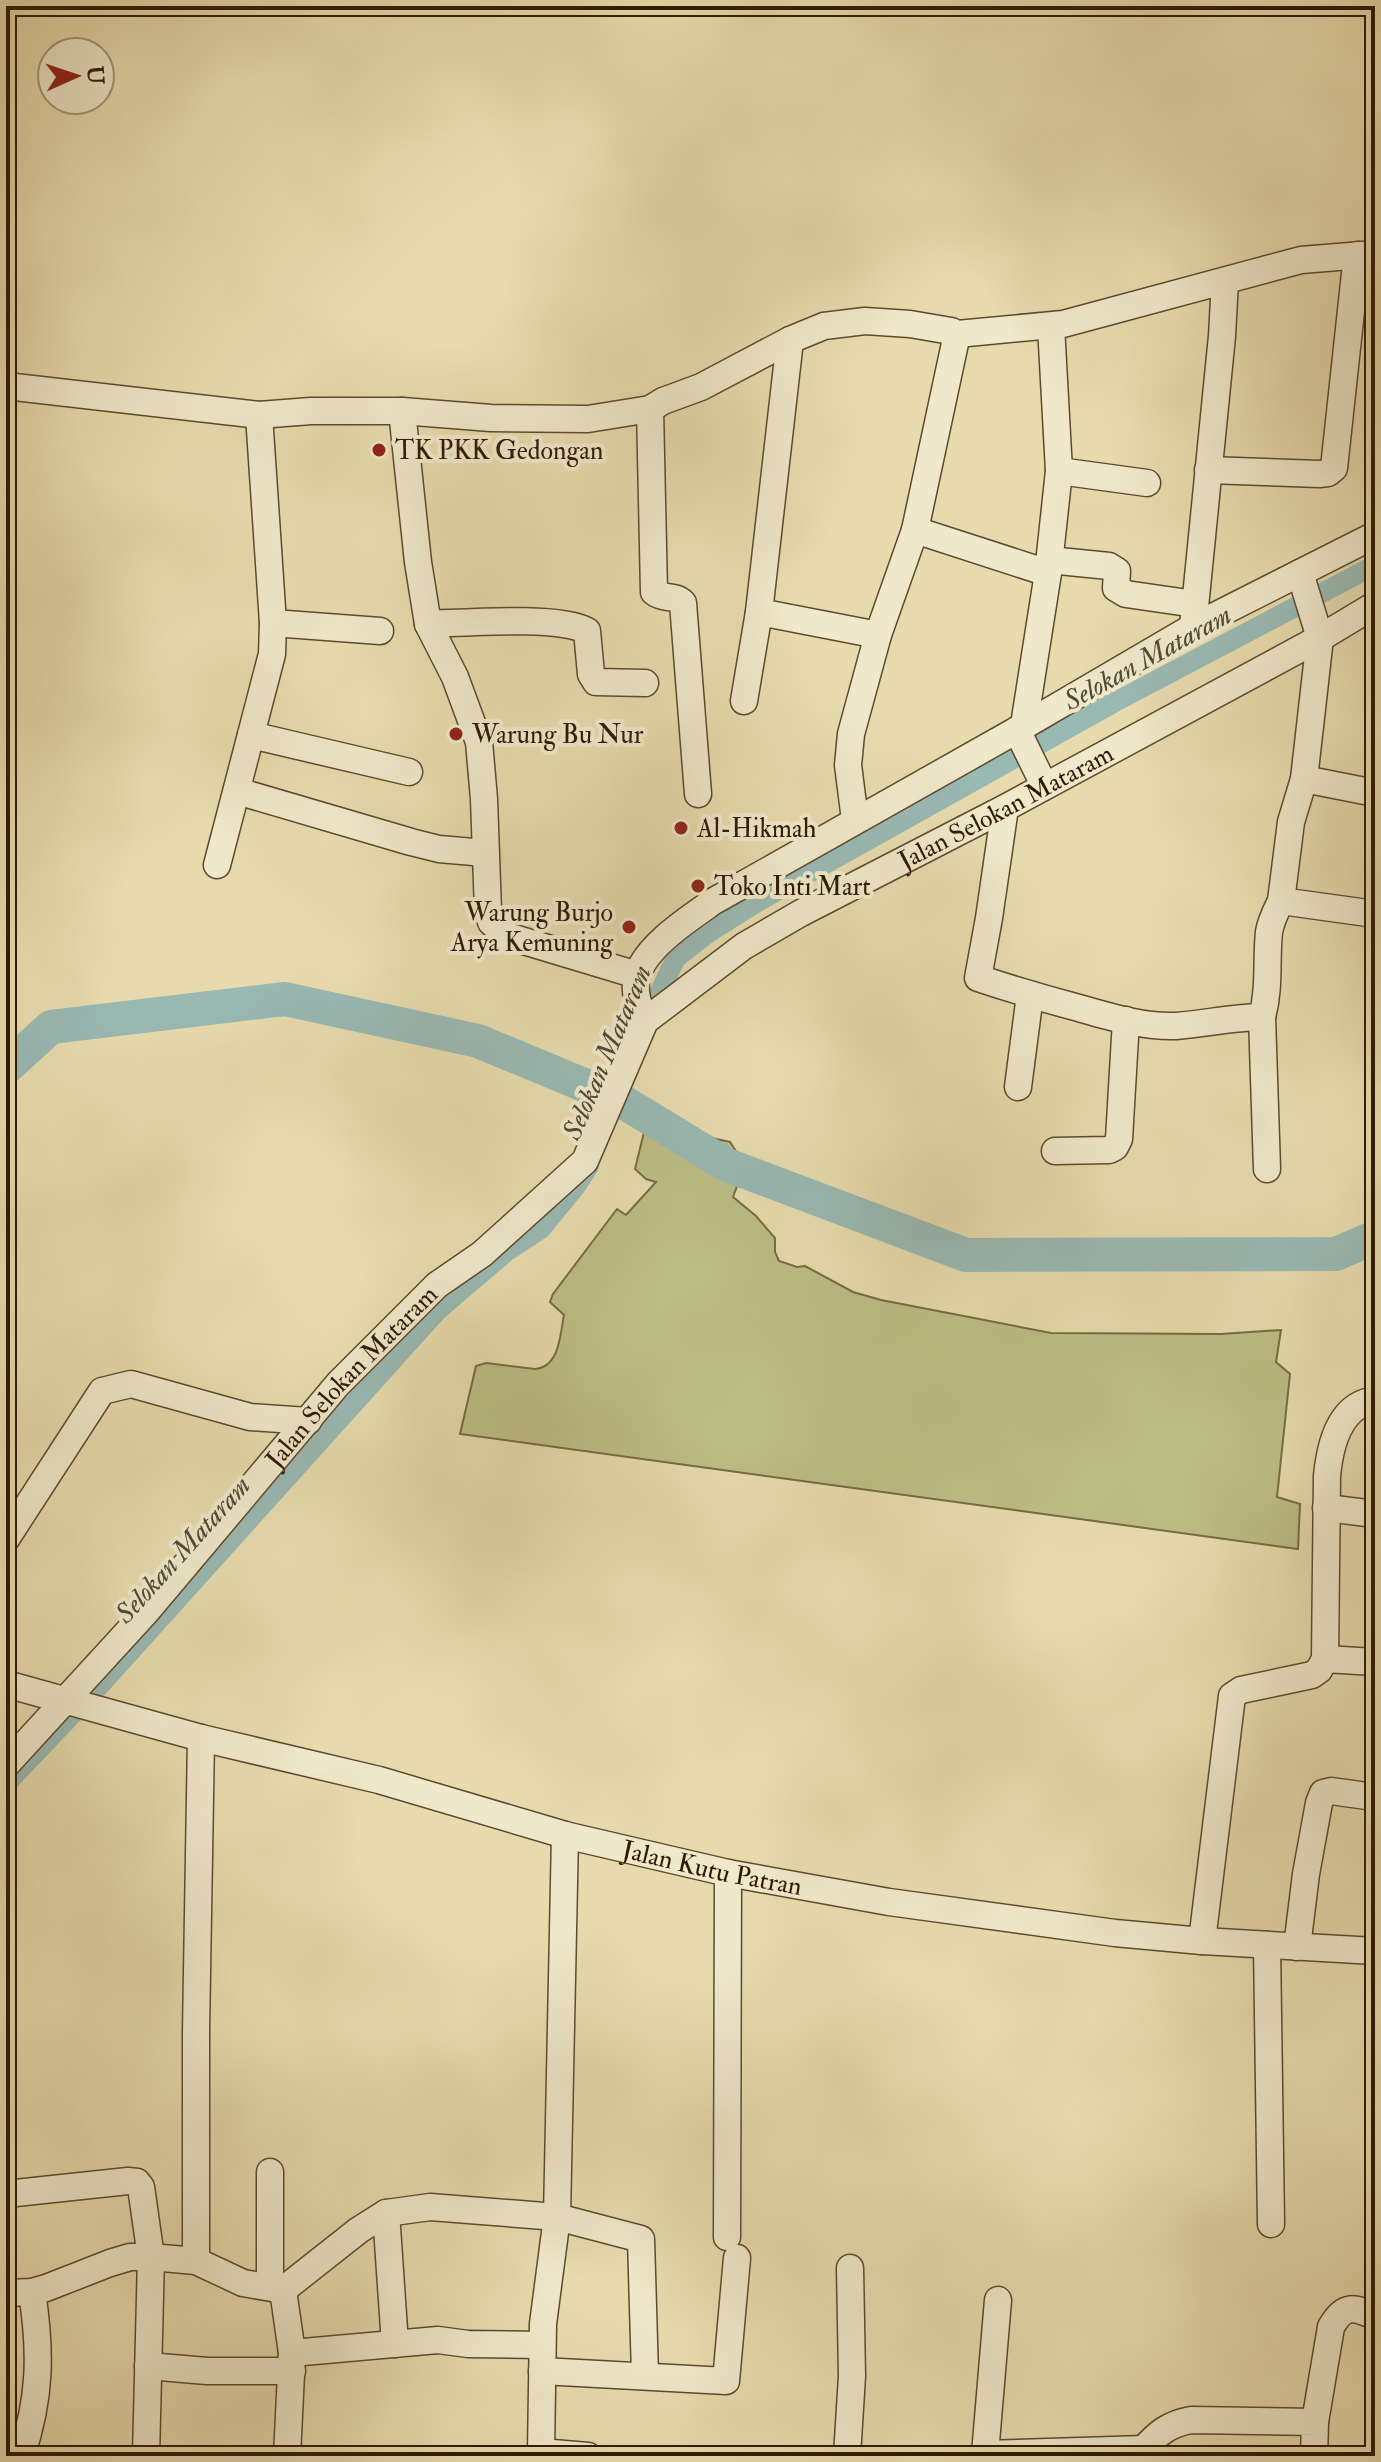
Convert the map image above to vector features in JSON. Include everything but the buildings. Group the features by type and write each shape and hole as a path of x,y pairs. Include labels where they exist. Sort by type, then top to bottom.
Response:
{"street":[{"path":"6,386 259,415 311,411 402,411 491,418 588,419 650,409 824,326 851,321 910,324 957,334 1051,326 1301,260 1366,255 1334,468 1328,473 1319,474 1208,470"},
{"path":"1194,616 1225,281"},
{"path":"1042,780 1021,732 1048,566 1059,471 1051,326"},
{"path":"855,820 849,777 851,734 878,635 915,530 957,334"},
{"path":"744,701 759,612 790,340"},
{"path":"650,409 654,592 659,596 680,599 683,603 698,794"},
{"path":"402,411 418,562 428,624 455,677 479,742 491,922 507,936 637,975 669,932 714,901 855,820 1021,732 1194,616 1304,583 1375,535"},
{"path":"217,865 272,654 273,623 259,415"},
{"path":"1059,471 1147,483"},
{"path":"915,530 1048,566 1109,566 1117,571 1116,588 1126,594 1194,616"},
{"path":"1267,1169 1262,1017 1268,988 1269,933 1281,901 1291,822 1304,779 1318,632 1304,583"},
{"name":"Jalan Selokan Mataram","path":"640,1020 744,946 789,920 1005,808 1042,780 1318,632 1375,605"},
{"path":"759,612 878,635"},
{"path":"428,624 536,621 580,626 587,631 591,674 596,682 645,683"},
{"path":"273,623 380,631"},
{"path":"251,735 409,772"},
{"path":"1304,779 1375,793"},
{"path":"237,791 439,849 485,853"},
{"path":"1005,808 978,978 1126,1020 1175,1026 1262,1017"},
{"path":"1281,901 1375,914"},
{"name":"Jalan Selokan Mataram","path":"6,1765 70,1702 338,1384 437,1285 482,1254 585,1161 601,1128 640,1020 637,975"},
{"path":"1018,1087 1030,995"},
{"path":"1055,1151 1109,1150 1115,1147 1119,1139 1126,1020"},
{"path":"10,1525 102,1391 131,1384 250,1417 308,1421"},
{"path":"1202,1941 1232,1696 1241,1690 1312,1675 1325,1659 1329,1451 1342,1420 1365,1401 1375,1400"},
{"path":"1326,1508 1375,1514"},
{"path":"1325,1659 1375,1662"},
{"name":"Jalan Kutu Patran","path":"6,1684 201,1738 379,1780 565,1835 728,1873 889,1902 1115,1933 1375,1951"},
{"path":"196,2261 201,1738"},
{"path":"1297,1947 1306,1874 1323,1793 1331,1791 1374,1797"},
{"path":"565,1835 557,2217 542,2358 541,2454 588,2456"},
{"path":"148,2366 207,2371 438,2340 645,2375 726,2381 732,2248 728,1873"},
{"path":"1267,1945 1271,2224"},
{"path":"270,2172 277,2288 292,2362 287,2456"},
{"path":"6,2194 102,2183 137,2182 141,2187 151,2257 146,2456"},
{"path":"21,2456 39,2377 38,2329 19,2292 130,2257 196,2261 243,2283 277,2288 386,2213 430,2207 557,2217 641,2239 645,2375"},
{"path":"386,2213 395,2344"},
{"path":"847,2456 852,2376 850,2268"},
{"path":"998,2300 983,2455 1143,2453 1161,2431 1191,2420 1315,2422"},
{"path":"1314,2456 1315,2422 1331,2327 1338,2314 1349,2309 1375,2316"}],"green space":[{"path":"676,1118 707,1137 730,1142 745,1165 733,1197 756,1216 775,1238 779,1261 797,1267 805,1266 853,1292 1051,1333 1221,1334 1281,1330 1276,1362 1290,1374 1277,1497 1300,1504 1298,1549 460,1434 476,1366 486,1363 535,1369 550,1362 560,1340 564,1315 550,1302 553,1294 617,1209 626,1215 656,1182 646,1179 635,1169 646,1124 652,1119"}],"waterway":[{"name":"Selokan Mataram","path":"649,1014 676,958 708,933 759,901 1115,702 1375,565"},
{"path":"6,1068 51,1027 285,999 478,1041 620,1100 727,1165 966,1255 1336,1254 1375,1237"},
{"name":"Selokan Mataram","path":"6,1784 102,1683 437,1311 506,1252 541,1229 589,1166"}],"place":[{"name":"TK PKK Gedongan","path":"379,450"},
{"name":"Warung Bu Nur","path":"456,734"},
{"name":"Al-Hikmah","path":"681,828"},
{"name":"Toko Inti Mart","path":"698,886"},
{"name":"Warung Burjo Arya Kemuning","path":"629,927"}]}
